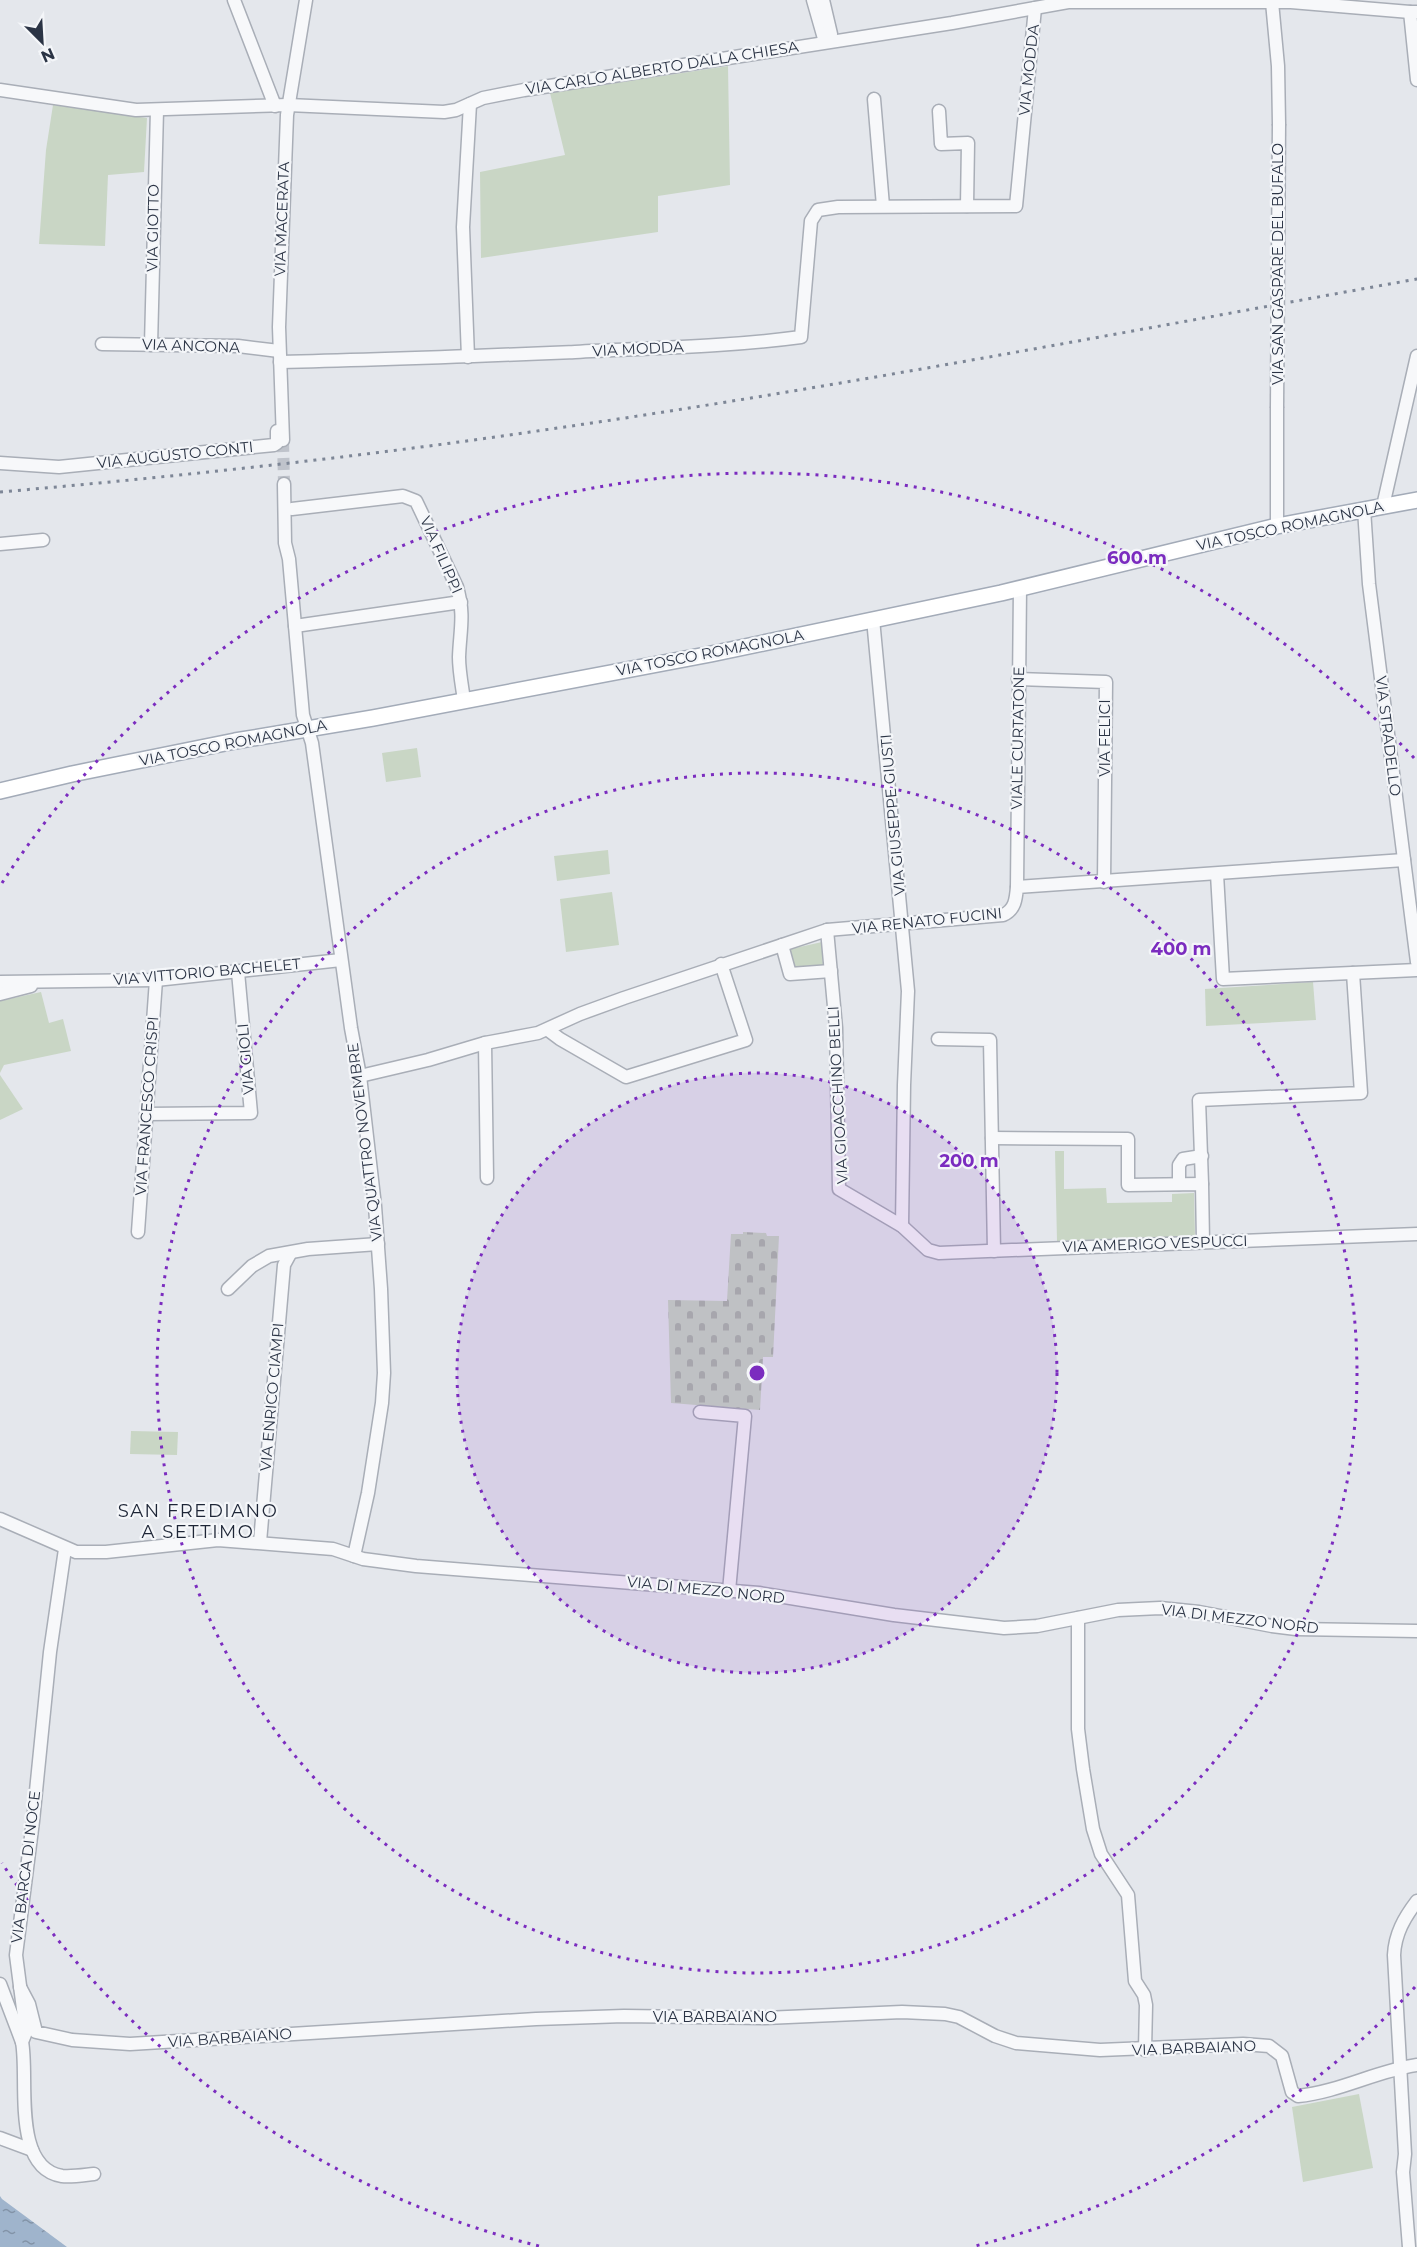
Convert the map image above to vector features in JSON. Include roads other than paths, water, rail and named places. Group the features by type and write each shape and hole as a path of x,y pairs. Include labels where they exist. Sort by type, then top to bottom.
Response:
{"main road":[{"name":"VIA TOSCO ROMAGNOLA","path":"0,792 84,772 711,654 1020,588 1277,526 1417,500"}],"street":[{"path":"234,0 275,106"},
{"name":"VIA MACERATA","path":"279,442 283,188 288,105 306,0"},
{"path":"813,0 829,42"},
{"path":"823,0 829,42"},
{"name":"VIA MODDA","path":"280,362 468,357 765,342 801,336 811,221 814,214 821,209 1016,206 1035,8 1055,3 1082,1 1272,2 1333,4 1413,12"},
{"name":"VIA SAN GASPARE DEL BUFALO","path":"1272,2 1278,66 1279,124 1277,526"},
{"name":"VIA CARLO ALBERTO DALLA CHIESA","path":"0,90 136,110 288,105 444,112 483,98 524,90 1035,8"},
{"path":"1413,12 1417,80"},
{"path":"874,99 883,207"},
{"path":"468,357 464,227 470,104"},
{"name":"VIA GIOTTO","path":"151,345 157,110"},
{"path":"939,111 941,144 968,143 967,206"},
{"name":"VIA ANCONA","path":"102,344 238,346 280,362"},
{"path":"1383,506 1417,356"},
{"name":"VIA AUGUSTO CONTI","path":"0,463 59,466 279,442"},
{"path":"289,479 293,483 292,553 289,559 281,555 279,549 276,483 289,479"},
{"path":"284,484 285,543 289,559 306,729"},
{"name":"VIA FILIPPI","path":"292,509 403,496 416,501 457,587 461,602 463,625 459,659 464,700"},
{"name":"VIA STRADELLO","path":"1364,509 1369,584 1417,962"},
{"path":"0,544 43,540"},
{"name":"VIALE CURTATONE","path":"1017,887 1020,588"},
{"path":"295,626 461,602"},
{"name":"VIA GIUSEPPE GIUSTI","path":"873,620 908,991 902,1226"},
{"name":"VIA FELICI","path":"1018,680 1106,682 1104,882"},
{"name":"VIA QUATTRO NOVEMBRE","path":"306,729 314,754 360,1076 375,1206 384,1337 382,1403 368,1493 354,1556"},
{"path":"1017,887 1404,860"},
{"path":"1217,874 1223,979 1417,970"},
{"name":"VIA RENATO FUCINI","path":"360,1076 428,1060 485,1043 548,1030 580,1014 721,964 827,930 1006,914 1013,907 1017,887"},
{"name":"VIA GIOACCHINO BELLI","path":"827,930 836,1028 839,1190 902,1226"},
{"path":"782,945 790,974 831,971"},
{"name":"VIA VITTORIO BACHELET","path":"0,982 156,980 342,960"},
{"path":"548,1030 626,1077 746,1040 721,964"},
{"name":"VIA GIOLI","path":"146,1114 251,1113 238,972"},
{"path":"1203,1242 1200,1100 1361,1093 1353,973"},
{"name":"VIA FRANCESCO CRISPI","path":"138,1232 156,980"},
{"path":"0,994 43,982"},
{"path":"938,1040 990,1040 994,1251"},
{"path":"485,1043 487,1178"},
{"path":"992,1138 1128,1139 1128,1185 1202,1184"},
{"path":"1179,1184 1179,1165 1183,1159 1202,1156"},
{"name":"VIA AMERIGO VESPUCCI","path":"902,1226 928,1250 934,1252 1417,1234"},
{"path":"228,1288 264,1258 274,1255 308,1249 378,1244"},
{"name":"VIA ENRICO CIAMPI","path":"260,1542 284,1265 290,1254"},
{"path":"700,1412 745,1416 729,1591"},
{"name":"VIA DI MEZZO NORD","path":"0,1519 64,1549 85,1553 218,1540 260,1542 333,1549 363,1559 460,1570 591,1578 729,1591 838,1605 928,1620 1004,1628 1030,1627 1118,1610 1160,1608 1199,1612 1296,1629 1417,1631"},
{"name":"VIA BARCA DI NOCE","path":"32,2150 25,2129 22,2042 26,2031 16,1955 64,1549"},
{"path":"1078,1618 1078,1729 1083,1769 1093,1828 1101,1854 1128,1895 1134,1974 1146,2004 1145,2050"},
{"path":"1409,2247 1403,2172 1405,2154 1394,1955 1395,1940 1403,1922 1417,1901"},
{"path":"0,1984 22,2042"},
{"name":"VIA BARBAIANO","path":"20,1987 29,2004 36,2032 72,2040 130,2044 536,2019 624,2016 765,2018 902,2012 959,2017 995,2036 1016,2043 1100,2050 1145,2050 1243,2044 1269,2046 1282,2056 1292,2092 1298,2096 1340,2088 1401,2067 1417,2065"},
{"path":"0,2138 32,2150 43,2166 59,2175 94,2174"}],"water":[{"path":"0,2196 2,2199 67,2247 0,2247"}],"tunnel":[{"path":"283,440 284,484"}],"railway":[{"path":"0,492 276,465 660,413 877,377 1417,279"}],"district":[{"name":"SAN FREDIANO A SETTIMO","path":"198,1522"}]}
